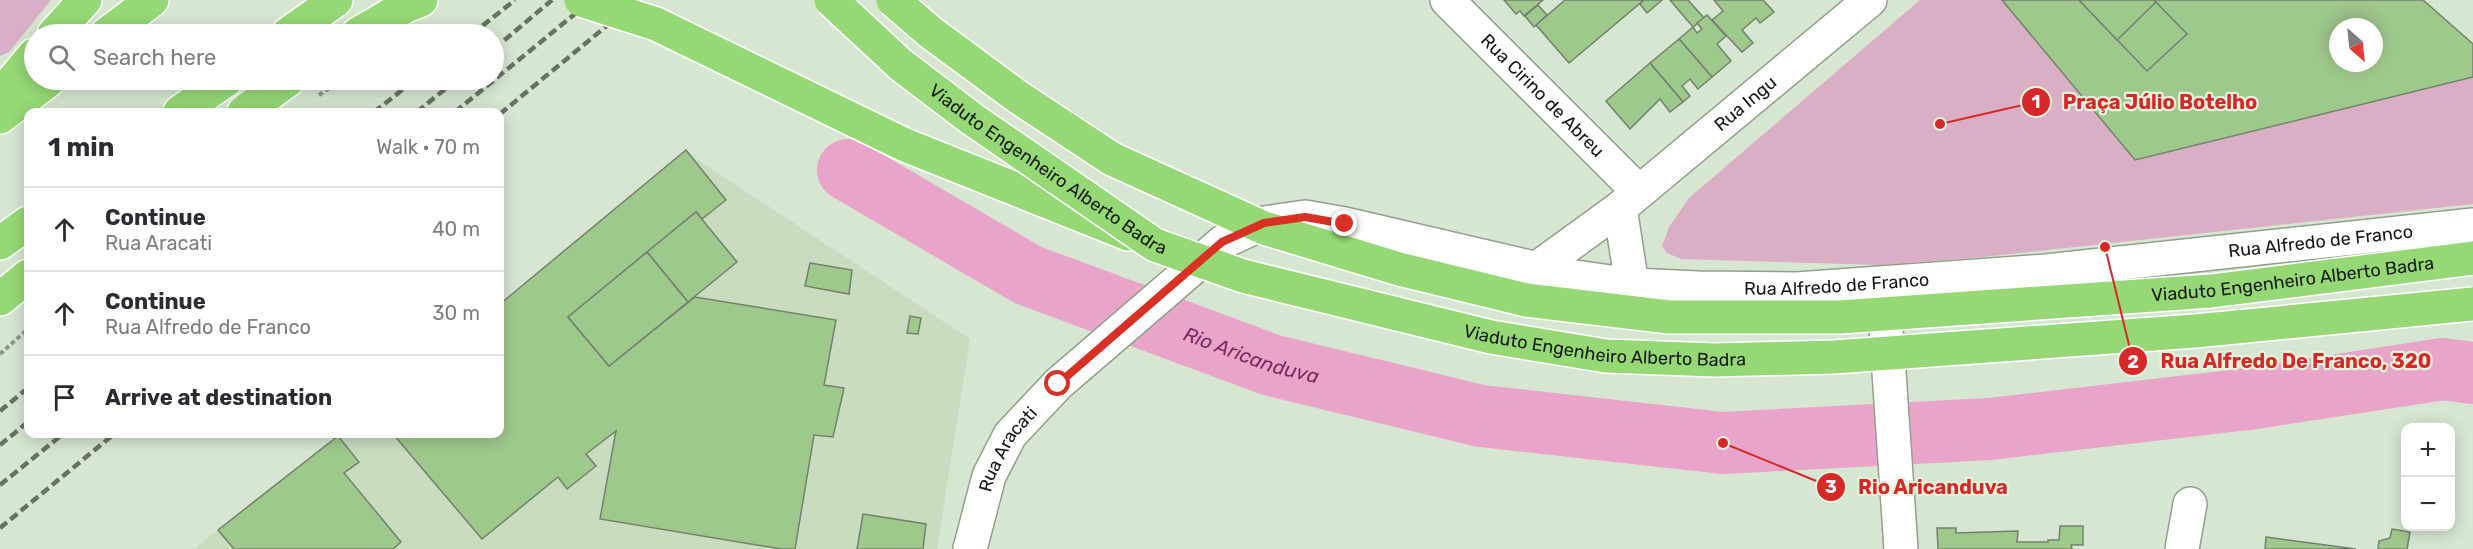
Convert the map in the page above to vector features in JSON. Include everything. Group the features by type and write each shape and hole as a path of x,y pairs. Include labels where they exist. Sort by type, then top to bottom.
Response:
{"highway":[{"path":"63,24 85,0"},
{"path":"120,24 152,0"},
{"path":"302,24 336,0"},
{"path":"375,24 405,6 421,0"},
{"path":"581,0 656,24 905,145 1155,245"},
{"name":"Viaduto Engenheiro Alberto Badra","path":"831,0 901,65 972,119 1155,245 1243,276 1491,337 1606,356 1715,360 1834,357 2195,331 2473,304"},
{"name":"Viaduto Engenheiro Alberto Badra","path":"893,0 930,32 1018,97 1112,159 1264,228 1399,270 1526,300 1669,317 1840,316 2211,291 2473,258"},
{"path":"0,96 24,67"},
{"path":"0,117 36,90"},
{"path":"186,108 212,90"},
{"path":"250,108 274,90"},
{"path":"0,243 24,226"},
{"path":"0,299 24,279"}],"street":[{"name":"Rua Cirino de Abreu","path":"1447,0 1629,200"},
{"name":"Rua Ingu","path":"1536,269 1629,200 1870,0"},
{"path":"1629,200 1632,285"},
{"name":"Rua Alfredo de Franco","path":"1214,250 1222,242 1264,223 1305,217 1345,224 1536,269 1632,285 1797,288 1883,284 2046,271 2473,225"},
{"name":"Rua Aracati","path":"970,549 989,476 1010,435 1058,384 1214,250"},
{"path":"1883,284 1901,549"},
{"path":"2182,549 2190,504"}],"path":[{"path":"0,354 24,333"}],"shaded area":[{"path":"0,0 51,0 32,24 24,24 24,33 9,52 0,56"},
{"path":"1920,0 2002,0 2136,160 2473,77 2473,204 1983,257 1880,265 1681,259 1667,253 1662,246 1669,227 1689,198"},
{"path":"689,154 970,339 937,549 194,549 334,438 504,438 504,302"}],"building":[{"path":"1504,0 1543,0 1524,16 1520,11 1516,14"},
{"path":"1565,0 1644,0 1569,63 1536,25"},
{"path":"1644,0 1662,0 1647,13 1640,4"},
{"path":"1670,0 1688,0 1704,18 1693,27"},
{"path":"1714,0 1763,0 1774,12 1760,23 1756,18 1742,30 1753,43 1742,52 1712,20 1723,11"},
{"path":"2002,0 2423,0 2473,44 2473,77 2135,160"},
{"path":"2079,0 2154,0 2187,34 2147,71"},
{"path":"2079,0 2154,0 2156,2 2117,40"},
{"path":"1538,5 1547,15 1534,27 1525,16"},
{"path":"1707,15 1726,36 1717,44 1731,61 1712,77 1679,39 1693,27 1697,33 1702,29 1697,23"},
{"path":"1679,39 1712,77 1698,89 1690,79 1682,86 1690,96 1683,102 1650,63"},
{"path":"1650,63 1683,102 1670,112 1660,99 1630,129 1606,101"},
{"path":"686,150 726,200 702,219 696,212 568,317 609,366 695,297 836,320 824,385 844,388 833,437 814,435 795,549 781,549 600,519 616,431 586,454 596,466 567,489 558,477 482,539 396,438 504,438 504,301"},
{"path":"696,212 737,262 688,302 647,252"},
{"path":"647,252 688,302 609,366 568,317"},
{"path":"810,263 852,270 849,294 805,286"},
{"path":"910,316 921,318 918,334 907,333"},
{"path":"335,438 340,438 359,462 344,473 401,542 393,549 234,549 218,530"},
{"path":"863,514 926,524 923,549 857,549"},
{"path":"2060,526 2083,526 2083,545 2071,545 2072,549 1938,549 1937,528 1956,528 1956,533 2018,531 2017,542 2048,542 2048,540 2059,540"},
{"path":"2392,529 2410,532 2407,549 2378,549 2379,541 2390,538"},
{"path":"2266,537 2356,549 2265,549"}],"waterway":[{"name":"Rio Aricanduva","path":"848,170 1028,275 1271,365 1481,416 1723,443 1990,429 2248,399 2443,369 2473,373"}],"railway":[{"path":"485,24 515,0"},
{"path":"504,41 552,0"},
{"path":"504,72 592,0"},
{"path":"504,111 638,0"},
{"path":"379,108 402,90"},
{"path":"422,108 444,90"},
{"path":"460,108 482,90"},
{"path":"0,411 24,391"},
{"path":"0,445 24,425"},
{"path":"0,485 58,438"},
{"path":"0,528 109,438"}],"place":[{"name":"Praça Júlio Botelho","path":"1940,124"},
{"name":"Rua Alfredo De Franco, 320","path":"2105,247"},
{"name":"Rio Aricanduva","path":"1723,443"}],"route":[{"path":"1058,384 1222,242 1264,223 1305,217 1345,224"}]}
